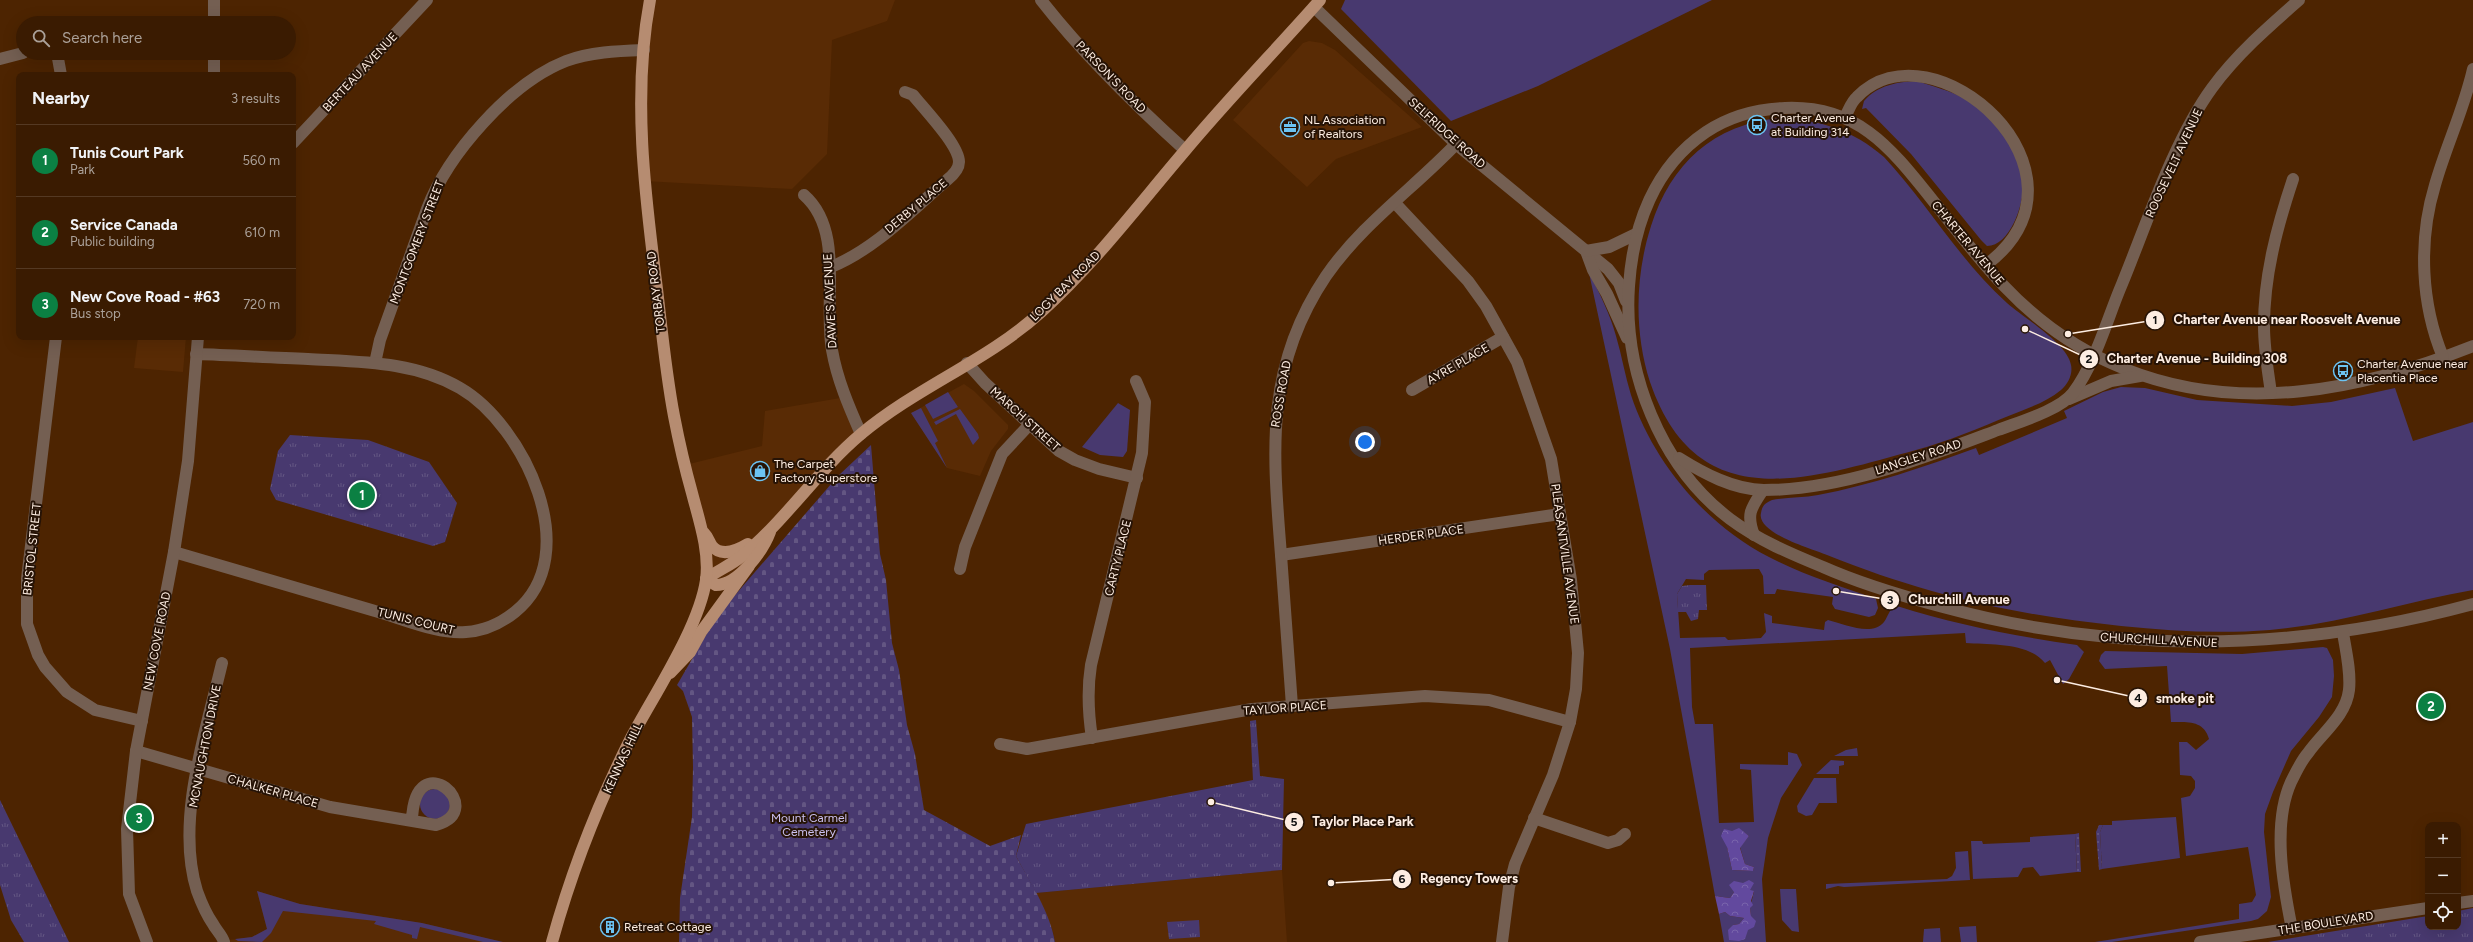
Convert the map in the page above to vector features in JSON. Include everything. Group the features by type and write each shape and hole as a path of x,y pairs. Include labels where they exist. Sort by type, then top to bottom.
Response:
{"main road":[{"name":"TORBAY ROAD","path":"650,0 644,50 642,116 643,162 661,335 677,428 701,531 706,579"},
{"name":"LOGY BAY ROAD","path":"706,579 741,557 771,528 838,454 861,434 903,402 1006,340 1041,312 1105,247 1185,150 1317,3"},
{"name":"LOGY BAY ROAD","path":"706,579 721,585 749,566 765,545 771,528"},
{"path":"701,531 714,548 725,553 735,551 755,543"},
{"path":"664,678 690,652 701,632 749,566"},
{"name":"KENNAS HILL","path":"552,942 574,871 602,804 629,744 664,678 696,612 706,579"}],"street":[{"path":"214,0 214,16"},
{"name":"BERTEAU AVENUE","path":"296,140 428,0"},
{"name":"PARSON'S ROAD","path":"1041,0 1114,83 1185,150"},
{"name":"ROOSEVELT AVENUE","path":"2093,355 2165,180 2194,116 2212,88 2236,59 2299,0"},
{"name":"SELFRIDGE ROAD","path":"1317,3 1456,144 1586,251 1614,276 1624,293 1628,308"},
{"name":"MONTGOMERY STREET","path":"375,363 380,340 429,203 443,175 458,151 503,106 541,73 566,61 594,53 644,50"},
{"path":"0,59 16,55"},
{"path":"58,60 60,72"},
{"path":"214,60 214,72"},
{"path":"2443,357 2433,334 2425,294 2426,220 2434,186 2473,69"},
{"path":"1845,118 1858,95 1888,78 1903,75 1923,77 1953,87 1971,96 2003,123 2022,156 2029,187 2027,204 2014,237 2002,253 1986,266"},
{"name":"DERBY PLACE","path":"831,267 852,258 899,222 947,180 954,173 959,163 956,151 948,140 913,95 905,92"},
{"name":"CHARTER AVENUE","path":"1630,346 1628,308 1631,261 1636,234 1650,195 1662,174 1690,144 1721,123 1748,113 1782,108 1813,109 1845,118 1874,134 1890,148 1986,266 2021,303 2070,342 2093,355 2145,376 2170,384 2207,391 2271,394 2348,386 2409,370 2473,346"},
{"name":"ROSS ROAD","path":"1292,706 1274,450 1274,430 1278,396 1289,351 1299,325 1326,276 1357,238 1456,144"},
{"path":"2271,394 2264,328 2268,271 2278,224 2293,179"},
{"name":"DAWE'S AVENUE","path":"804,195 814,204 822,217 831,267 829,316 832,350 846,397 861,434"},
{"name":"PLEASANTVILLE AVENUE","path":"1395,203 1468,281 1503,337 1527,388 1551,459 1571,580 1578,653 1576,689 1570,722 1554,775 1523,841 1509,887 1502,942"},
{"path":"1630,346 1607,294 1593,270 1586,251 1609,247 1636,234"},
{"name":"AYRE PLACE","path":"1412,390 1503,337"},
{"name":"BRISTOL STREET","path":"56,340 27,579 28,624 45,667 67,692 95,710 142,721"},
{"name":"NEW COVE ROAD","path":"148,942 135,913 127,878 127,829 136,751 174,552 188,462 198,340"},
{"name":"CHURCHILL AVENUE","path":"1630,346 1640,383 1652,416 1674,455 1709,500 1730,519 1754,535 1836,573 1909,598 1983,618 2040,629 2100,637 2183,643 2266,641 2343,633 2403,621 2473,604"},
{"name":"TUNIS COURT","path":"174,552 442,630 463,633 483,630 497,624 523,605 531,595 542,569 545,529 534,480 518,446 496,417 479,400 459,387 434,376 407,367 375,363 196,354"},
{"name":"LANGLEY ROAD","path":"2066,400 2075,389 2093,355"},
{"name":"MARCH STREET","path":"967,363 985,383 1059,451 1075,460 1099,469 1137,478"},
{"name":"LANGLEY ROAD","path":"1674,455 1722,481 1763,490 1820,485 1904,463 2020,421 2111,381 2145,376"},
{"name":"CARTY PLACE","path":"1092,738 1088,703 1091,665 1137,478 1145,430 1146,402 1136,381"},
{"path":"960,569 965,547 1002,454 1030,424"},
{"path":"1754,535 1749,522 1749,514 1763,490"},
{"name":"HERDER PLACE","path":"1281,555 1560,514"},
{"path":"2292,929 2284,891 2281,835 2284,811 2291,783 2307,753 2338,717 2346,701 2349,676 2343,633"},
{"name":"MCNAUGHTON DRIVE","path":"222,662 198,769 192,812 192,864 197,891 204,908 224,942"},
{"name":"TAYLOR PLACE","path":"1000,744 1027,749 1252,709 1425,696 1489,700 1570,722"},
{"name":"CHALKER PLACE","path":"136,751 330,807 412,820"},
{"path":"1534,818 1608,843 1618,840 1626,834"},
{"path":"2461,903 2473,901"},
{"name":"THE BOULEVARD","path":"2200,942 2425,908"}],"shaded area":[{"path":"650,0 895,0 887,21 832,40 827,154 792,189 644,181"},
{"path":"1309,41 1322,43 1335,50 1422,127 1336,159 1307,187 1233,120 1303,43"},
{"path":"138,340 186,340 183,372 134,368"},
{"path":"964,384 974,391 1008,425 1008,429 991,451 980,476 947,468 911,413"},
{"path":"846,397 861,434 838,454 749,566 716,585 685,465 762,446 765,411"},
{"path":"1282,870 1287,942 1055,942 1053,932 1036,893"},
{"path":"257,891 300,904 422,923 503,942 230,942 229,940 252,937 267,929"}],"green space":[{"path":"1345,0 1712,0 1538,86 1451,121 1341,9"},
{"path":"1917,81 1946,90 1973,103 1992,120 2014,151 2021,170 2023,193 2021,203 2009,232 1995,244 1987,246 1981,240 1911,154 1866,108 1862,109 1864,101 1875,91 1888,85"},
{"path":"1780,118 1809,121 1835,128 1860,140 1884,157 1915,193 1974,269 1990,287 2007,303 2054,340 2062,349 2068,357 2071,365 2069,379 2064,388 2050,398 2037,404 1952,438 1916,450 1836,471 1797,477 1760,478 1727,471 1696,454 1671,425 1650,382 1645,363 1641,344 1638,304 1639,284 1646,245 1651,226 1670,184 1683,166 1698,151 1715,138 1734,129 1756,122"},
{"path":"1589,273 1611,320 1631,395 1641,420 1653,444 1685,489 1703,509 1724,528 1746,544 1795,569 1876,599 1878,608 1875,615 1869,617 1835,609 1832,604 1833,597 1777,589 1775,594 1764,594 1763,576 1759,569 1709,570 1704,574 1704,580 1686,579 1677,594 1680,638 1725,637 1728,640 1761,638 1766,632 1764,613 1772,616 1772,623 1824,630 1825,622 1828,620 1858,628 1872,629 1884,622 1891,610 1897,606 1941,619 1986,629 2077,645 2084,652 2069,679 2063,684 2050,660 2045,663 2038,656 2019,648 1966,643 1965,633 1690,648 1692,707 1695,724 1713,724 1719,823 1754,822 1751,770 1740,769 1740,764 1788,765 1788,752 1797,754 1802,765 1781,798 1768,838 1762,879 1766,942 1724,942 1719,914 1725,912 1730,916 1744,918 1739,924 1733,925 1729,940 1751,916 1750,908 1754,891 1734,892 1730,898 1715,896 1670,649","holes":["1742,831 1749,836 1740,847 1745,864 1754,867 1753,871 1732,870 1727,847"]},
{"path":"2121,387 2145,388 2197,400 2292,406 2331,402 2395,388 2413,441 2473,422 2473,590 2347,618 2270,630 2233,632 2195,631 2121,626 2044,616 1936,592 1864,569 1798,544 1786,539 1767,527 1762,520 1762,508 1772,500 1812,496 1878,481 1976,448 1979,455 2067,418 2064,411 2103,392"},
{"path":"948,392 958,407 933,419 925,405"},
{"path":"1118,403 1130,410 1127,451 1123,457 1100,455 1082,447"},
{"path":"921,408 938,441 935,443 947,468 911,413"},
{"path":"960,409 978,434 979,438 973,445 956,414 936,425 934,422"},
{"path":"290,435 368,440 429,462 457,503 445,542 433,546 276,500 270,489 278,451"},
{"name":"Mount Carmel Cemetery","path":"871,445 880,554 886,580 892,643 899,670 907,725 915,754 924,810 990,846 1021,835 1016,856 1044,908 1055,942 679,942 680,898 692,817 693,767 692,717 683,691 677,685 717,616 838,476"},
{"path":"1706,585 1707,610 1699,610 1698,619 1691,621 1686,612 1678,612 1677,594 1682,586"},
{"path":"2323,647 2327,648 2333,660 2334,676 2332,697 2319,717 2291,751 2265,814 2264,832 2271,897 2267,911 2258,919 2251,921 2112,942 2095,942 2239,919 2239,904 2252,902 2256,895 2248,847 2186,856 2181,798 2190,796 2195,788 2195,781 2191,776 2180,775 2179,742 2187,742 2196,750 2209,739 2207,733 2199,725 2189,722 2171,722 2167,666 2105,669 2099,661 2101,655 2105,651 2242,654"},
{"path":"1256,720 1260,776 1284,779 1282,870 1036,893 1016,856 1026,824 1253,780 1250,721"},
{"path":"1857,748 1858,756 1834,756 1846,750"},
{"path":"1831,760 1844,761 1844,765 1839,766 1839,774 1816,774"},
{"path":"1814,778 1836,778 1837,803 1819,803 1812,815 1806,816 1798,812 1797,806"},
{"path":"435,789 441,790 449,798 449,810 441,818 435,819 429,818 421,810 420,804 421,798 429,790"},
{"path":"0,800 69,942 24,942 11,920 0,885"},
{"path":"2176,817 2180,858 2102,869 2100,832 2103,825 2112,825 2112,821"},
{"path":"2099,825 2103,825 2100,832 2102,869 2099,870 2096,832"},
{"path":"1739,828 1749,836 1740,848 1745,864 1754,867 1753,871 1732,870 1727,847 1721,836 1724,829 1732,831"},
{"path":"2079,833 2081,872 2077,872 2075,834"},
{"path":"2075,834 2077,872 2040,876 2033,867 2023,868 2018,877 1973,879 1971,841 1982,841 1983,844 2030,842 2030,837"},
{"path":"1968,851 1970,880 1844,887 1838,886 1826,889 1826,884 1947,879 1952,876 1956,868 1955,852"},
{"path":"1749,880 1754,883 1750,890 1754,891 1751,901 1753,905 1750,908 1751,916 1756,921 1754,927 1748,930 1745,939 1739,941 1729,940 1728,930 1733,925 1739,924 1744,918 1730,916 1725,912 1719,914 1715,896 1730,898 1734,892 1729,885 1734,881 1743,883"},
{"path":"1780,889 1796,889 1799,932 1792,931 1782,920"},
{"path":"257,891 300,904 422,923 503,942 483,942 420,927 417,939 412,938 412,935 374,924 376,921 283,911 271,933 262,942 238,941 235,939 252,937 267,929"},
{"path":"2473,908 2473,942 2268,942 2425,916 2425,930 2461,930 2461,910"},
{"path":"1199,920 1200,937 1169,939 1167,922"},
{"path":"1976,926 1977,942 1961,942 1959,927"},
{"path":"1940,928 1941,942 1923,942 1924,929"}],"place":[{"name":"Charter Avenue at Building 314","path":"1757,125"},
{"name":"NL Association of Realtors","path":"1290,127"},
{"name":"Charter Avenue - Building 308","path":"2025,329"},
{"name":"Charter Avenue near Roosvelt Avenue","path":"2068,334"},
{"name":"Charter Avenue near Placentia Place","path":"2343,371"},
{"name":"The Carpet Factory Superstore","path":"760,471"},
{"name":"Tunis Court Park","path":"362,495"},
{"name":"Churchill Avenue","path":"1836,591"},
{"name":"smoke pit","path":"2057,680"},
{"name":"Service Canada","path":"2431,706"},
{"name":"Taylor Place Park","path":"1211,802"},
{"name":"New Cove Road - #63","path":"139,818"},
{"name":"Regency Towers","path":"1331,883"},
{"name":"Retreat Cottage","path":"610,927"}]}
